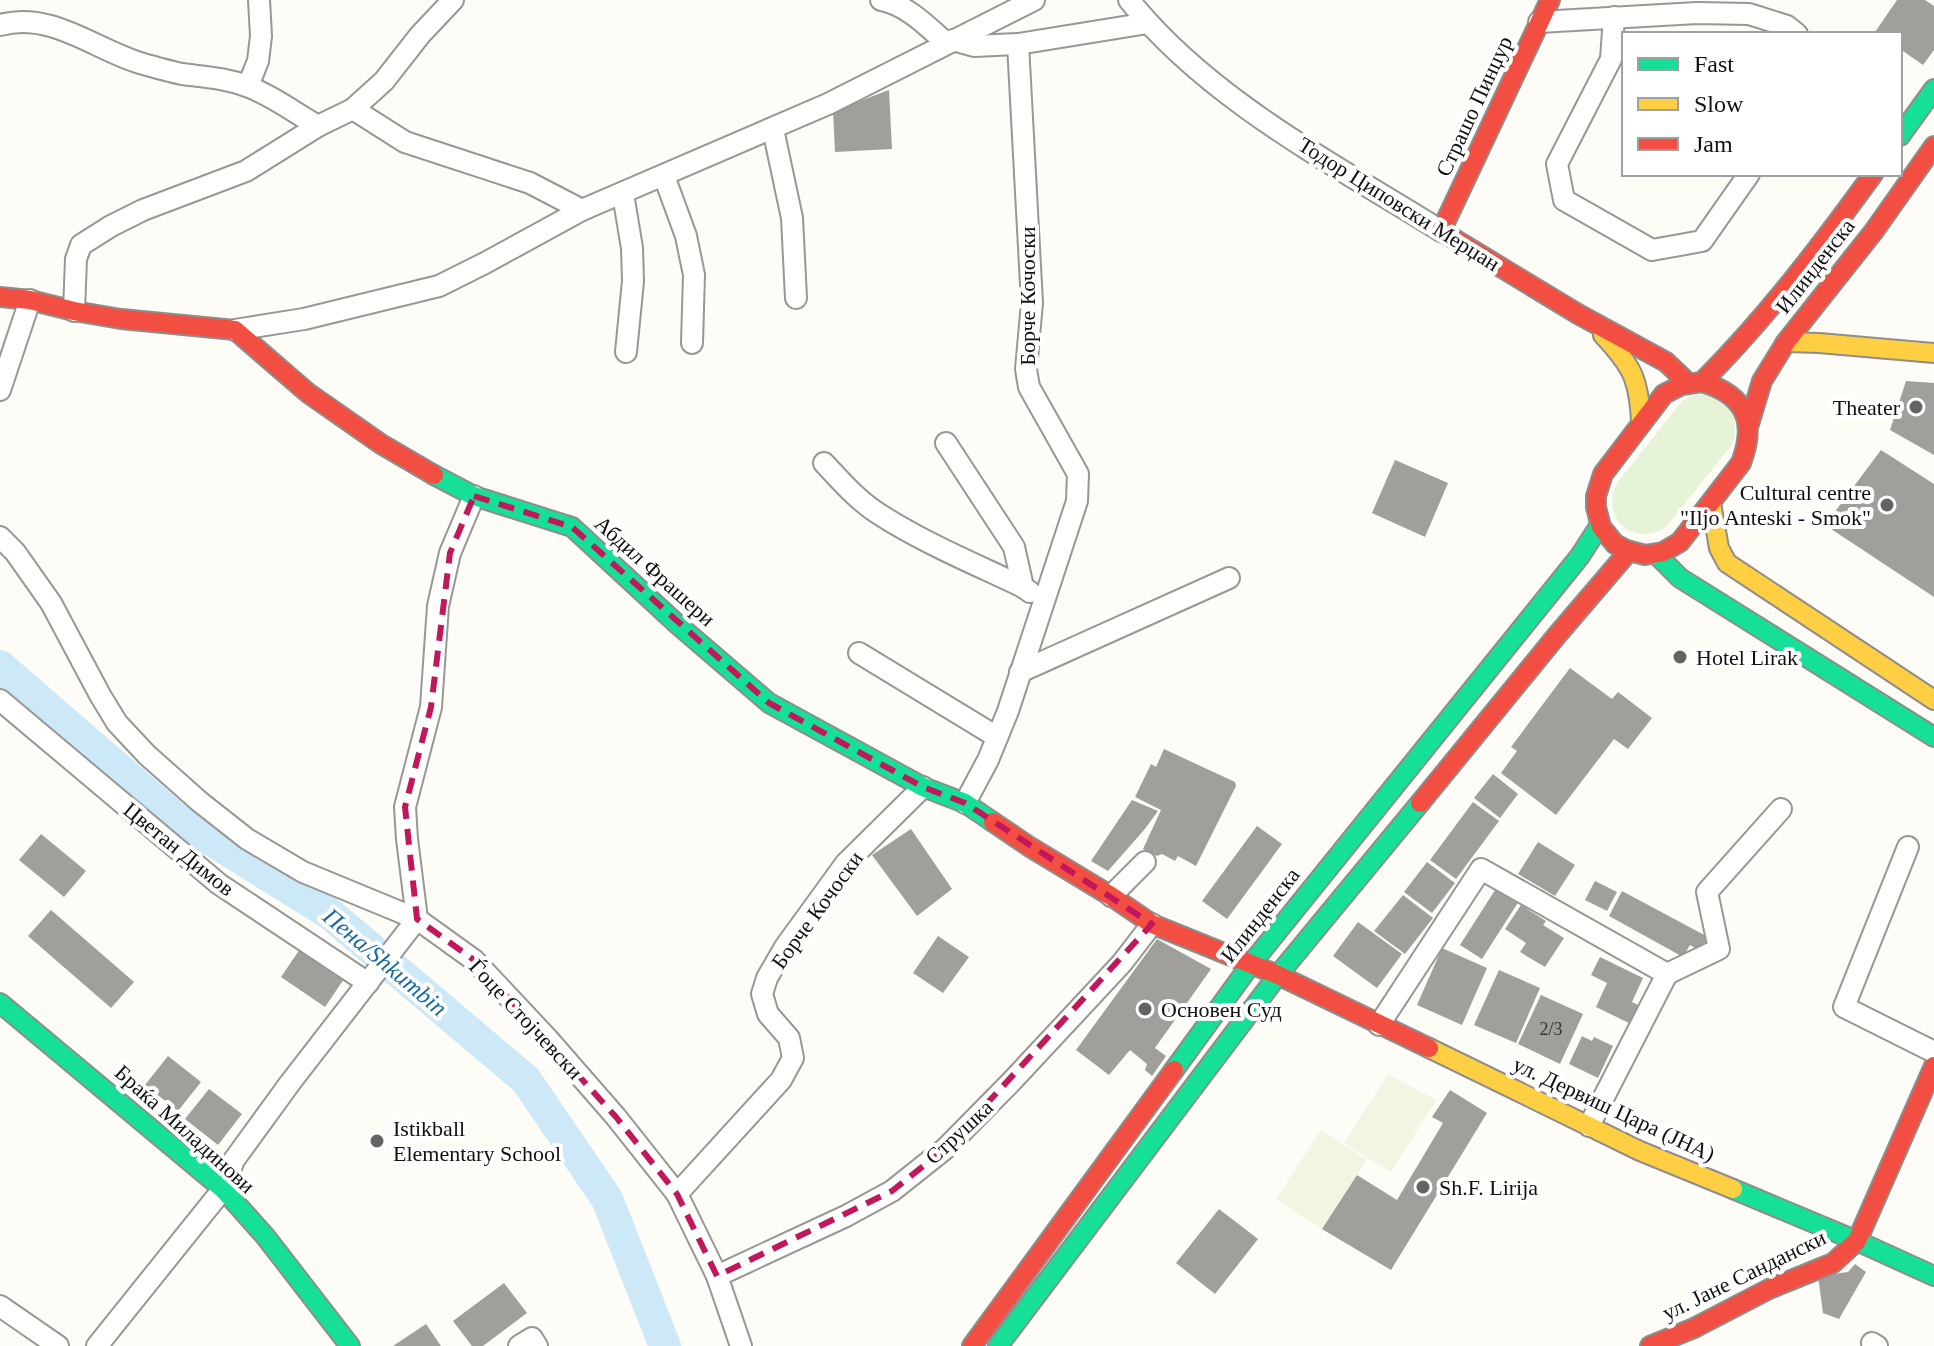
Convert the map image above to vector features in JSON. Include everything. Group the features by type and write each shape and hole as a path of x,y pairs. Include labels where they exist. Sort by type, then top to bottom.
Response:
{"street":[{"path":"248,86 258,61 261,36 259,0"},
{"path":"74,311 76,259 81,245 143,210 246,171 318,126 353,109 384,81 420,35 453,0"},
{"path":"881,0 908,11 950,42 974,46 1018,44 1148,23"},
{"path":"0,297 30,300 121,319 235,330 304,319 439,286 582,210 828,104 1034,0"},
{"name":"Тодор Циповски Мерџан","path":"1129,0 1148,23 1200,73 1262,120 1695,382"},
{"name":"Страшо Пинџур","path":"1441,231 1550,0"},
{"path":"1539,22 1697,13 1749,14 1787,26 1794,32"},
{"path":"1614,17 1611,59 1557,164 1564,200 1652,250 1702,241 1748,176"},
{"path":"0,25 34,22 63,29 137,62 248,86 318,126"},
{"name":"Борче Кочоски","path":"965,803 1008,711 1077,501 1078,474 1029,387 1026,369 1032,303 1018,44"},
{"path":"1902,133 1934,89"},
{"path":"353,109 405,142 530,183 582,210"},
{"path":"773,129 792,218 796,298"},
{"name":"Илинденска","path":"1656,554 1680,542 1741,463 1747,451 1749,424 1762,381 1786,342 1880,223 1934,146"},
{"path":"664,176 686,236 694,275 692,343"},
{"name":"Илинденска","path":"972,1346 1251,964 1580,556 1600,525 1595,512 1597,486 1641,422 1664,394 1675,387 1695,382 1731,354 1814,256 1872,176"},
{"path":"623,194 632,248 633,281 626,352"},
{"path":"1853,201 1880,223"},
{"path":"0,390 30,300"},
{"path":"1589,320 1633,370 1640,395 1641,422"},
{"name":"Абдил Фрашери","path":"235,330 308,393 381,444 474,496 572,527 769,703 923,787 965,803 1152,924 1278,975"},
{"path":"1786,342 1934,353"},
{"path":"1695,382 1715,385 1727,391 1745,411 1749,424"},
{"path":"946,443 1014,547 1023,587"},
{"path":"824,463 849,490 877,513 1023,587 1044,601"},
{"path":"104,1343 223,1189 234,1160 411,926 405,807 431,707 438,606 450,553 474,496"},
{"path":"1711,503 1719,548 1727,563 1934,700"},
{"path":"1600,525 1617,546 1647,555 1656,554 1680,578 1934,737"},
{"name":"Ѓоце Стојчевски","path":"0,537 15,552 51,603 117,723 147,755 247,839 303,872 474,960 548,1039 677,1194 717,1276 741,1346"},
{"path":"998,1346 1278,975 1629,551"},
{"path":"1020,672 1229,578"},
{"path":"859,653 997,737"},
{"name":"Цветан Димов","path":"0,700 219,884 373,976"},
{"name":"Борче Кочоски","path":"677,1194 781,1080 793,1058 789,1038 768,1014 762,994 767,978 785,947 846,863 923,787"},
{"path":"1589,1126 1667,974 1719,949 1707,892 1781,809"},
{"path":"1908,847 1844,1007 1934,1052"},
{"path":"1111,896 1145,862"},
{"path":"1379,1025 1481,869 1667,974"},
{"name":"Струшка","path":"717,1276 892,1191 946,1148 1112,974 1152,924"},
{"name":"ул. Дервиш Цара (ЈНА)","path":"1278,975 1640,1151 1934,1276"},
{"name":"Браќа Миладинови","path":"0,1003 223,1189 265,1236 350,1346"},
{"name":"ул. Јане Сандански","path":"1650,1346 1694,1328 1769,1289 1833,1263 1857,1241 1934,1066"},
{"path":"0,1306 58,1346"},
{"path":"519,1346 532,1338 537,1346"}],"highlighted area":[{"path":"474,496 572,527 769,703 923,787 965,803 1152,924 946,1148 892,1191 717,1276 677,1194 616,1117 474,960 417,919 405,807 431,707 450,553"}],"green space":[{"path":"1706,393 1734,412 1735,438 1731,446 1666,527 1654,533 1631,532 1622,526 1612,508 1617,483 1682,401"},
{"path":"1388,1074 1436,1100 1391,1172 1344,1143"},
{"path":"1321,1130 1367,1160 1322,1229 1276,1199"}],"building":[{"path":"1897,0 1925,0 1934,6 1934,50 1923,65 1902,50 1902,32 1875,32"},
{"path":"889,90 892,149 835,152 833,111"},
{"name":"Theater","path":"1906,381 1934,383 1934,455 1890,430"},
{"name":"Cultural centre \"Iljo Anteski - Smok\"","path":"1881,450 1934,484 1934,597 1825,525"},
{"path":"1395,460 1448,483 1425,537 1372,513"},
{"path":"1570,668 1612,699 1618,692 1652,718 1628,749 1614,739 1556,815 1501,773 1517,751 1511,747"},
{"path":"1164,749 1235,782 1236,786 1196,866 1178,856 1175,861 1143,849 1161,810 1135,797 1151,764 1156,767"},
{"path":"1493,774 1518,794 1500,818 1474,798"},
{"path":"1132,800 1158,811 1108,871 1091,861"},
{"path":"1473,802 1499,821 1456,879 1430,860"},
{"path":"1257,826 1282,844 1227,919 1202,901"},
{"path":"911,829 952,889 917,916 872,855"},
{"path":"41,834 86,871 64,897 19,860"},
{"path":"1538,842 1575,865 1555,896 1518,874"},
{"path":"1427,862 1455,883 1432,913 1404,892"},
{"path":"1595,881 1617,892 1607,911 1585,900"},
{"path":"1497,887 1519,901 1482,959 1460,945"},
{"path":"1622,891 1708,937 1700,951 1690,945 1683,957 1609,916"},
{"path":"1403,895 1433,918 1405,954 1374,931"},
{"path":"1521,905 1546,921 1543,925 1564,938 1545,967 1520,952 1526,943 1505,929"},
{"path":"51,910 134,982 111,1008 28,936"},
{"path":"1358,922 1402,954 1377,988 1333,956"},
{"path":"938,936 969,957 943,993 913,973"},
{"name":"Основен Суд","path":"1157,939 1211,969 1155,1048 1166,1056 1152,1076 1145,1070 1147,1064 1130,1050 1109,1075 1076,1050"},
{"path":"302,946 346,976 325,1007 281,977"},
{"path":"1442,948 1487,968 1462,1025 1417,1005"},
{"path":"1600,957 1643,978 1632,1002 1644,1008 1635,1026 1596,1007 1607,983 1591,975"},
{"path":"1499,970 1540,988 1516,1043 1474,1025"},
{"path":"1541,995 1583,1014 1560,1064 1518,1044"},
{"path":"1582,1036 1592,1041 1594,1037 1613,1046 1598,1078 1569,1064"},
{"path":"168,1056 201,1082 178,1111 145,1085"},
{"path":"209,1089 242,1114 218,1145 185,1119"},
{"name":"Sh.F. Lirija","path":"1450,1090 1487,1113 1391,1270 1322,1229 1357,1175 1397,1200 1443,1123 1432,1117"},
{"path":"1219,1209 1258,1239 1215,1294 1176,1263"},
{"path":"1855,1264 1866,1272 1839,1319 1823,1313 1818,1276 1848,1272"},
{"path":"504,1283 527,1313 483,1346 472,1346 453,1321"},
{"path":"426,1324 441,1346 393,1346"}],"waterway":[{"name":"Пена/Shkumbin","path":"0,666 173,816 330,914 526,1080 607,1199 665,1346"}],"traffic: fast":[{"path":"1902,133 1934,89"},
{"path":"434,475 474,496 572,527 769,703 923,787 965,803 993,822"},
{"path":"1174,1070 1251,964 1580,556 1600,525"},
{"path":"1656,554 1680,578 1934,737"},
{"path":"998,1346 1278,975 1420,803"},
{"path":"0,1003 223,1189 265,1236 350,1346"},
{"path":"1733,1189 1934,1276"}],"traffic: slow":[{"path":"1603,335 1632,374 1641,422"},
{"path":"1786,342 1934,353"},
{"path":"1711,503 1719,548 1727,563 1934,700"},
{"path":"1429,1048 1640,1151 1733,1189"}],"traffic: jam":[{"path":"1550,0 1441,231 1578,314 1666,362 1688,383"},
{"path":"1749,424 1762,381 1786,342 1874,231 1934,146"},
{"path":"1702,382 1792,281 1872,176"},
{"path":"0,297 30,300 121,319 235,330 308,393 381,444 434,475"},
{"path":"1702,382 1728,394 1744,412 1748,434 1741,463 1680,542 1663,552 1645,555 1626,550 1615,544 1601,527 1596,496 1603,474 1664,394 1682,385 1702,382"},
{"path":"1420,803 1629,551"},
{"path":"993,822 1152,924 1278,975 1429,1048"},
{"path":"1650,1346 1694,1328 1769,1289 1833,1263 1857,1241 1934,1066"},
{"path":"972,1346 1174,1070"}],"place":[{"name":"Theater","path":"1916,407"},
{"name":"Cultural centre \"Iljo Anteski - Smok\"","path":"1887,505"},
{"name":"Hotel Lirak","path":"1680,657"},
{"name":"Основен Суд","path":"1145,1009"},
{"name":"Istikball Elementary School","path":"377,1141"},
{"name":"Sh.F. Lirija","path":"1423,1187"}]}
